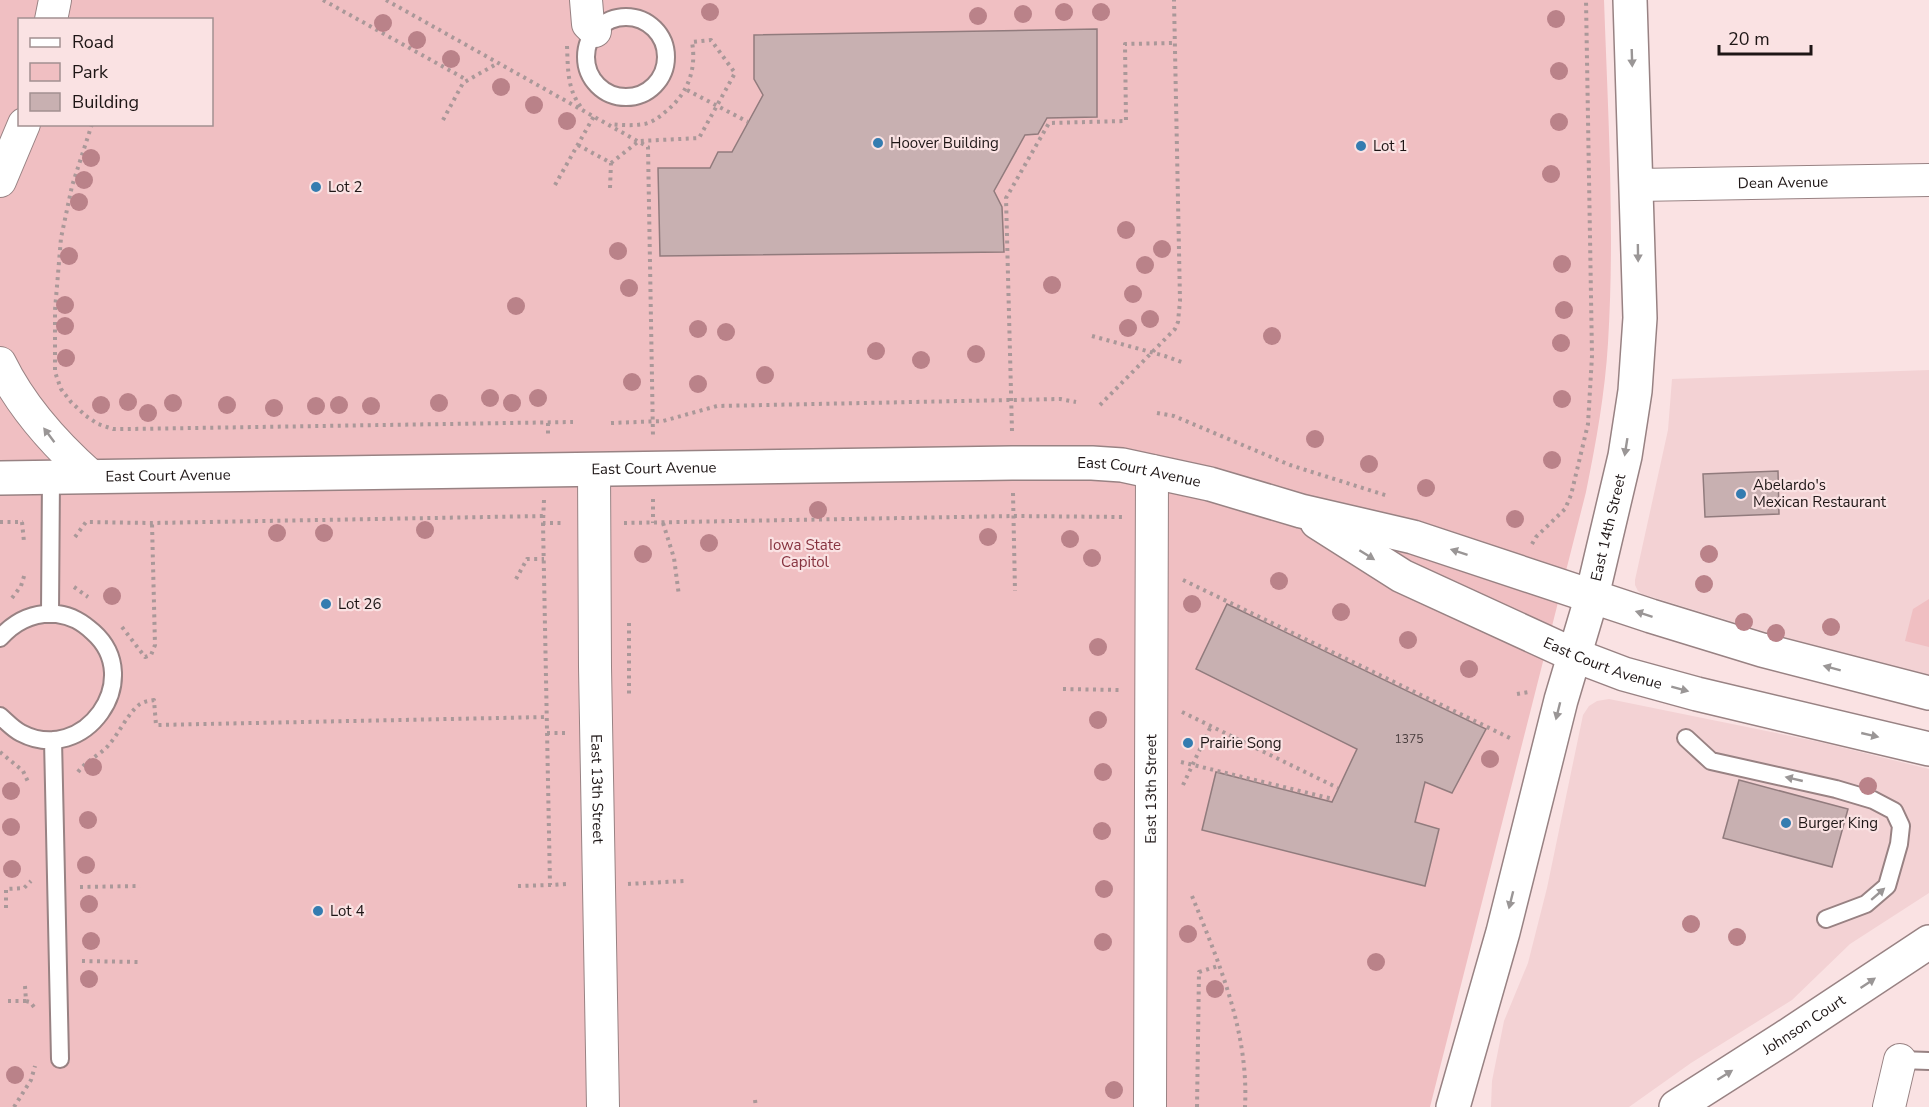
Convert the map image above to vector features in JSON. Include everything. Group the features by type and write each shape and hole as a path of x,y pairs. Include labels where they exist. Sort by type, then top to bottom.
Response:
{"street":[{"path":"51,18 54,0"},
{"path":"586,0 588,24 595,31"},
{"name":"East 14th Street","path":"1454,1107 1503,932 1574,655 1592,596 1618,487 1635,391 1640,318 1630,0"},
{"path":"0,181 23,126"},
{"name":"Dean Avenue","path":"1637,185 1929,180"},
{"path":"0,363 26,404 58,446 91,476"},
{"name":"East Court Avenue","path":"0,478 1092,463 1122,465 1210,484 1301,511 1413,537 1762,650 1929,693"},
{"name":"East 13th Street","path":"594,469 603,1107"},
{"name":"East 13th Street","path":"1150,1107 1152,471"},
{"name":"East Court Avenue","path":"1301,511 1402,576 1574,655 1624,674 1686,691 1929,750"},
{"name":"Johnson Court","path":"1676,1107 1929,942"},
{"path":"1471,1041 1473,1107"},
{"path":"1888,1107 1915,1060"}],"lane":[{"path":"632,17 645,22 656,31 663,42 666,56 659,80 639,95 626,98 602,90 593,81 585,56 588,43 595,31 606,22 618,18 632,17"},
{"path":"50,614 51,477"},
{"path":"0,638 10,628 26,618 50,614 63,615 80,621 100,638 112,663 113,678 107,703 93,723 78,734 53,740 33,738 0,716"},
{"path":"1686,738 1711,761 1836,789 1873,800 1894,812 1901,826 1887,886 1866,904 1826,919"},
{"path":"53,740 60,1059"}],"path":[{"path":"323,0 467,80"},
{"path":"386,0 648,147 653,440"},
{"path":"1100,405 1174,329 1180,301 1174,0"},
{"path":"1534,543 1565,509 1571,495 1588,424 1592,357 1586,0"},
{"path":"606,123 625,126 645,124 673,106 687,90 693,68 692,42 711,40 735,73 699,138 639,141 610,163"},
{"path":"1012,435 1006,198 1049,123 1126,121 1125,44 1175,43"},
{"path":"567,45 570,86 574,98 583,110"},
{"path":"443,120 467,80 498,63"},
{"path":"687,90 748,122"},
{"path":"555,185 594,116"},
{"path":"91,126 72,186 61,238 55,310 55,372 61,389 71,402 98,424 113,429 130,429 573,423"},
{"path":"578,145 610,163"},
{"path":"610,163 610,188"},
{"path":"1092,336 1184,363"},
{"path":"611,423 663,421 717,406 1060,399 1076,402"},
{"path":"1157,413 1174,416 1290,465 1389,496"},
{"path":"548,423 548,442"},
{"path":"1013,492 1015,591"},
{"path":"653,498 653,523"},
{"path":"544,499 550,885"},
{"path":"70,547 86,522 152,523 543,516"},
{"path":"621,524 1014,516 1133,517"},
{"path":"0,522 24,522 25,549"},
{"path":"119,624 145,657 152,655 155,645 152,523"},
{"path":"543,523 566,524"},
{"path":"663,523 674,558 680,596"},
{"path":"516,579 527,559 544,559"},
{"path":"6,601 12,598 21,586 27,569"},
{"path":"1175,576 1512,739"},
{"path":"73,580 75,588 93,601"},
{"path":"1063,689 1121,690"},
{"path":"1517,694 1529,693"},
{"path":"77,774 82,767 106,748 133,711 147,701 154,700 156,725 547,717"},
{"path":"1181,712 1338,788"},
{"path":"1180,791 1211,726"},
{"path":"0,752 23,771 28,781 29,793"},
{"path":"1172,759 1333,799"},
{"path":"6,908 6,889 24,888 31,883 30,871"},
{"path":"632,884 684,881"},
{"path":"518,886 568,884"},
{"path":"76,887 140,886"},
{"path":"1192,896 1232,1002 1243,1056 1245,1107"},
{"path":"78,961 141,962"},
{"path":"1197,1107 1199,972 1218,966"},
{"path":"26,986 26,1001"},
{"path":"8,1001 26,1001 34,1005 34,1016"},
{"path":"14,1107 36,1069 35,1059"},
{"path":"755,1100 756,1107"}],"shaded area":[{"path":"1929,370 1929,676 1792,640 1638,591 1635,580 1668,430 1672,379"},
{"path":"1609,699 1820,742 1929,769 1929,893 1850,944 1792,1000 1691,1063 1629,1107 1491,1107 1492,1081 1504,1021 1528,963 1547,888 1583,715 1589,706 1597,701"}],"green space":[{"name":"Iowa State Capitol","path":"0,0 1604,0 1611,257 1608,343 1600,418 1586,492 1430,1107 0,1107"},
{"path":"1929,599 1929,647 1905,641 1913,609"}],"building":[{"name":"Hoover Building","path":"1097,29 1097,117 1047,118 1038,134 1025,135 994,191 1002,207 1004,252 660,256 658,168 710,168 718,152 732,152 763,95 754,79 754,35"},
{"name":"Abelardo's Mexican Restaurant","path":"1778,471 1779,514 1705,517 1703,474"},
{"path":"1227,604 1486,729 1452,793 1425,782 1415,822 1439,829 1425,886 1202,830 1216,772 1332,802 1357,749 1196,669"},
{"name":"Burger King","path":"1739,780 1848,809 1832,867 1723,838"}],"place":[{"name":"Hoover Building","path":"878,143"},
{"name":"Lot 1","path":"1361,146"},
{"name":"Lot 2","path":"316,187"},
{"name":"Abelardo's Mexican Restaurant","path":"1741,494"},
{"name":"Lot 26","path":"326,604"},
{"name":"Prairie Song","path":"1188,743"},
{"name":"Burger King","path":"1786,823"},
{"name":"Lot 4","path":"318,911"}]}
